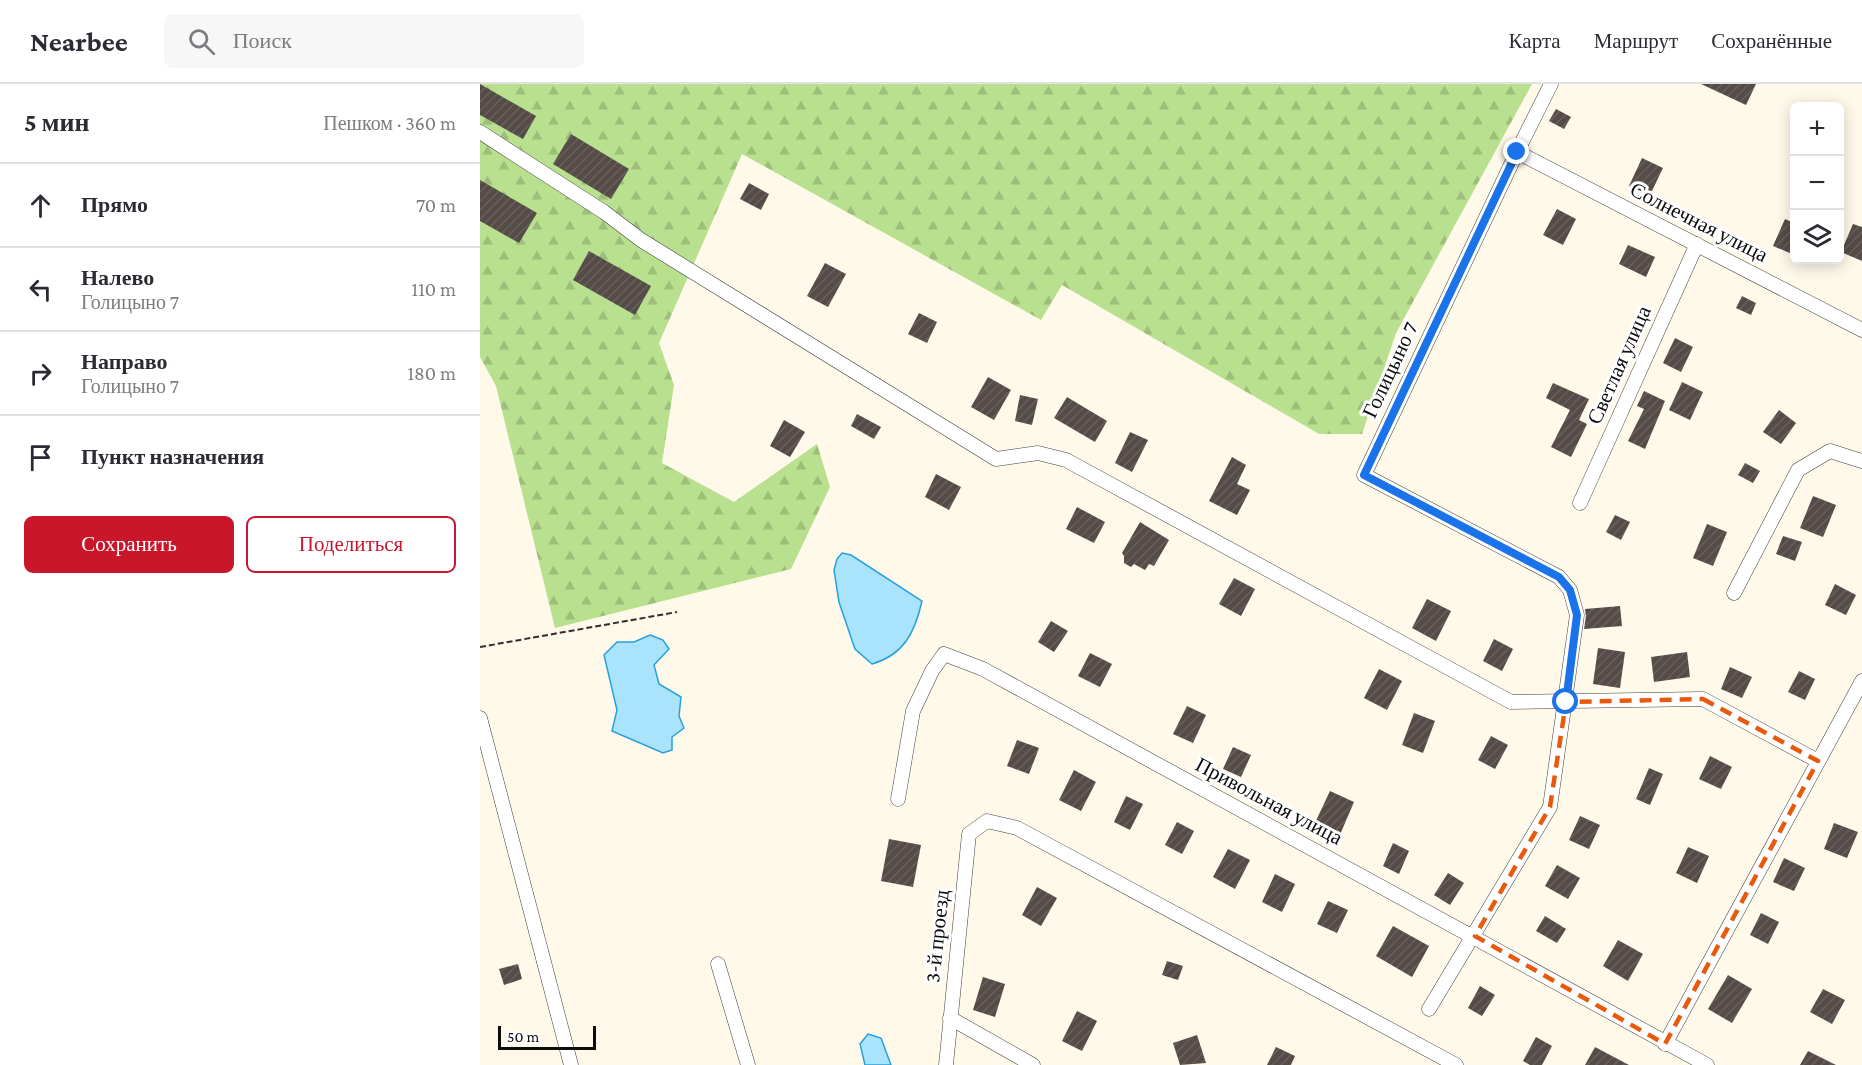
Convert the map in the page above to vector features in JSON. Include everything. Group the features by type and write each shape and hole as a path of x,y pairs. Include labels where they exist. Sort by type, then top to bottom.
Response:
{"street":[{"name":"Голицыно 7","path":"1551,84 1364,475 1559,577 1570,590 1577,615 1566,702"},
{"path":"480,132 604,212 641,240 996,459 1038,453 1066,460 1510,702 1703,699 1818,761"},
{"name":"Солнечная улица","path":"1517,152 1862,330"},
{"name":"Светлая улица","path":"1580,503 1697,244"},
{"path":"1734,593 1798,470 1830,451 1862,460"},
{"name":"Привольная улица","path":"898,799 913,711 932,671 944,654 983,669 1707,1065"},
{"path":"1665,1044 1862,681"},
{"path":"1429,1009 1550,807 1566,702"},
{"path":"480,718 571,1065"},
{"name":"3-й проезд","path":"946,1065 969,834 987,821 1017,828 1449,1063"},
{"path":"718,964 748,1065"},
{"path":"950,1018 1033,1065"}],"path":[{"path":"480,647 677,612"}],"highlighted area":[{"path":"1703,699 1818,761 1665,1044 1475,936 1550,807 1566,702"}],"green space":[{"path":"480,84 1532,84 1396,333 1362,434 1319,434 1062,285 1041,320 742,154 659,343 674,385 662,463 734,502 817,444 830,487 791,569 555,628 496,386 480,357"}],"water":[{"path":"842,553 851,555 922,601 916,623 906,641 892,655 872,664 855,649 839,602 834,570 837,559"},
{"path":"650,635 663,640 669,649 654,665 659,684 681,697 679,716 684,728 672,737 672,750 663,753 612,731 617,710 604,655 617,642 634,642"},
{"path":"868,1034 881,1038 891,1065 865,1065 860,1044"}],"building":[{"path":"480,84 536,116 523,139 480,115"},
{"path":"1701,84 1756,84 1746,105"},
{"path":"1556,109 1571,117 1564,129 1549,121"},
{"path":"571,134 629,169 611,199 553,164"},
{"path":"1642,158 1663,168 1650,195 1629,186"},
{"path":"480,180 537,213 519,243 480,221"},
{"path":"749,183 769,194 761,210 740,199"},
{"path":"1557,209 1576,219 1563,245 1543,235"},
{"path":"1785,219 1790,221 1790,253 1773,246"},
{"path":"1853,224 1862,227 1862,261 1844,253 1844,245"},
{"path":"1628,245 1655,257 1646,277 1619,264"},
{"path":"589,251 651,286 635,315 573,280"},
{"path":"825,263 846,274 828,307 807,296"},
{"path":"1742,296 1756,303 1751,315 1736,308"},
{"path":"919,313 937,322 927,343 908,334"},
{"path":"1675,338 1693,347 1681,372 1663,363"},
{"path":"988,377 1011,390 994,420 971,407"},
{"path":"1682,382 1703,392 1690,420 1669,410"},
{"path":"1553,383 1589,399 1579,420 1587,424 1571,457 1551,447 1570,410 1546,398"},
{"path":"1644,391 1665,401 1645,449 1628,441 1644,409 1637,406"},
{"path":"1020,395 1038,399 1032,425 1015,421"},
{"path":"1067,397 1107,421 1095,442 1054,418"},
{"path":"1779,410 1796,423 1781,444 1763,432"},
{"path":"857,414 881,427 874,439 851,426"},
{"path":"784,420 805,432 790,457 770,446"},
{"path":"1130,432 1148,440 1132,472 1115,463"},
{"path":"1232,457 1246,465 1237,484 1250,490 1237,515 1209,501"},
{"path":"1745,463 1760,471 1753,483 1738,475"},
{"path":"936,474 961,487 949,510 925,497"},
{"path":"1813,496 1836,505 1823,537 1800,528"},
{"path":"1077,507 1105,522 1094,543 1066,529"},
{"path":"1615,515 1630,522 1621,540 1606,532"},
{"path":"1140,522 1169,540 1154,566 1149,564 1145,570 1134,564 1131,567 1124,563 1122,553"},
{"path":"1707,524 1727,532 1713,566 1693,558"},
{"path":"1783,536 1802,542 1795,561 1776,554"},
{"path":"1234,578 1255,589 1241,616 1219,604"},
{"path":"1835,584 1856,595 1846,615 1825,605"},
{"path":"1427,599 1451,611 1436,641 1412,628"},
{"path":"1620,606 1622,626 1584,629 1585,609"},
{"path":"1051,621 1068,631 1054,652 1038,642"},
{"path":"1494,639 1513,649 1502,671 1483,661"},
{"path":"1598,648 1625,652 1620,688 1593,684"},
{"path":"1687,652 1690,677 1654,682 1651,657"},
{"path":"1090,653 1112,664 1100,687 1078,676"},
{"path":"1730,667 1752,677 1742,698 1721,689"},
{"path":"1379,669 1402,681 1387,710 1364,698"},
{"path":"1799,671 1815,679 1805,700 1788,692"},
{"path":"1187,706 1206,715 1193,743 1173,734"},
{"path":"1414,713 1435,721 1423,753 1402,745"},
{"path":"1491,736 1508,745 1495,769 1478,760"},
{"path":"1017,740 1039,748 1029,774 1007,766"},
{"path":"1233,747 1251,755 1241,777 1223,769"},
{"path":"1710,756 1732,767 1721,789 1699,779"},
{"path":"1649,768 1663,774 1650,805 1636,799"},
{"path":"1074,770 1096,782 1081,811 1059,800"},
{"path":"1330,791 1354,802 1339,837 1314,825"},
{"path":"1126,796 1143,804 1130,830 1114,822"},
{"path":"1580,816 1600,825 1589,849 1569,840"},
{"path":"1177,822 1194,831 1182,854 1165,845"},
{"path":"1834,823 1858,832 1847,858 1824,849"},
{"path":"889,839 921,845 913,887 881,881"},
{"path":"1393,843 1409,851 1399,874 1383,866"},
{"path":"1688,847 1709,856 1697,883 1676,873"},
{"path":"1228,849 1250,860 1235,889 1213,877"},
{"path":"1784,858 1805,868 1794,891 1773,882"},
{"path":"1557,865 1580,878 1568,899 1545,886"},
{"path":"1448,873 1464,883 1450,905 1434,895"},
{"path":"1275,874 1295,884 1282,912 1262,902"},
{"path":"1037,887 1057,898 1041,926 1022,915"},
{"path":"1328,901 1348,910 1337,933 1317,924"},
{"path":"1761,913 1779,922 1768,944 1750,935"},
{"path":"1545,916 1566,929 1557,943 1536,931"},
{"path":"1393,926 1429,946 1412,977 1376,956"},
{"path":"1618,940 1643,954 1628,981 1603,966"},
{"path":"1167,961 1183,966 1178,980 1162,975"},
{"path":"518,964 522,979 504,985 499,969"},
{"path":"1728,975 1752,989 1732,1023 1708,1009"},
{"path":"983,977 1005,984 995,1017 973,1010"},
{"path":"1480,986 1495,995 1482,1016 1468,1008"},
{"path":"1823,989 1845,1000 1832,1024 1810,1012"},
{"path":"1077,1011 1097,1021 1082,1051 1062,1041"},
{"path":"1197,1035 1206,1063 1180,1065 1173,1043"},
{"path":"1536,1037 1552,1046 1542,1065 1530,1065 1523,1061"},
{"path":"1276,1047 1295,1056 1291,1065 1267,1065"},
{"path":"1595,1047 1629,1065 1585,1065"},
{"path":"1808,1051 1836,1065 1800,1065"}],"route":[{"path":"1517,152 1364,475 1559,577 1570,590 1577,615 1566,702"}]}
